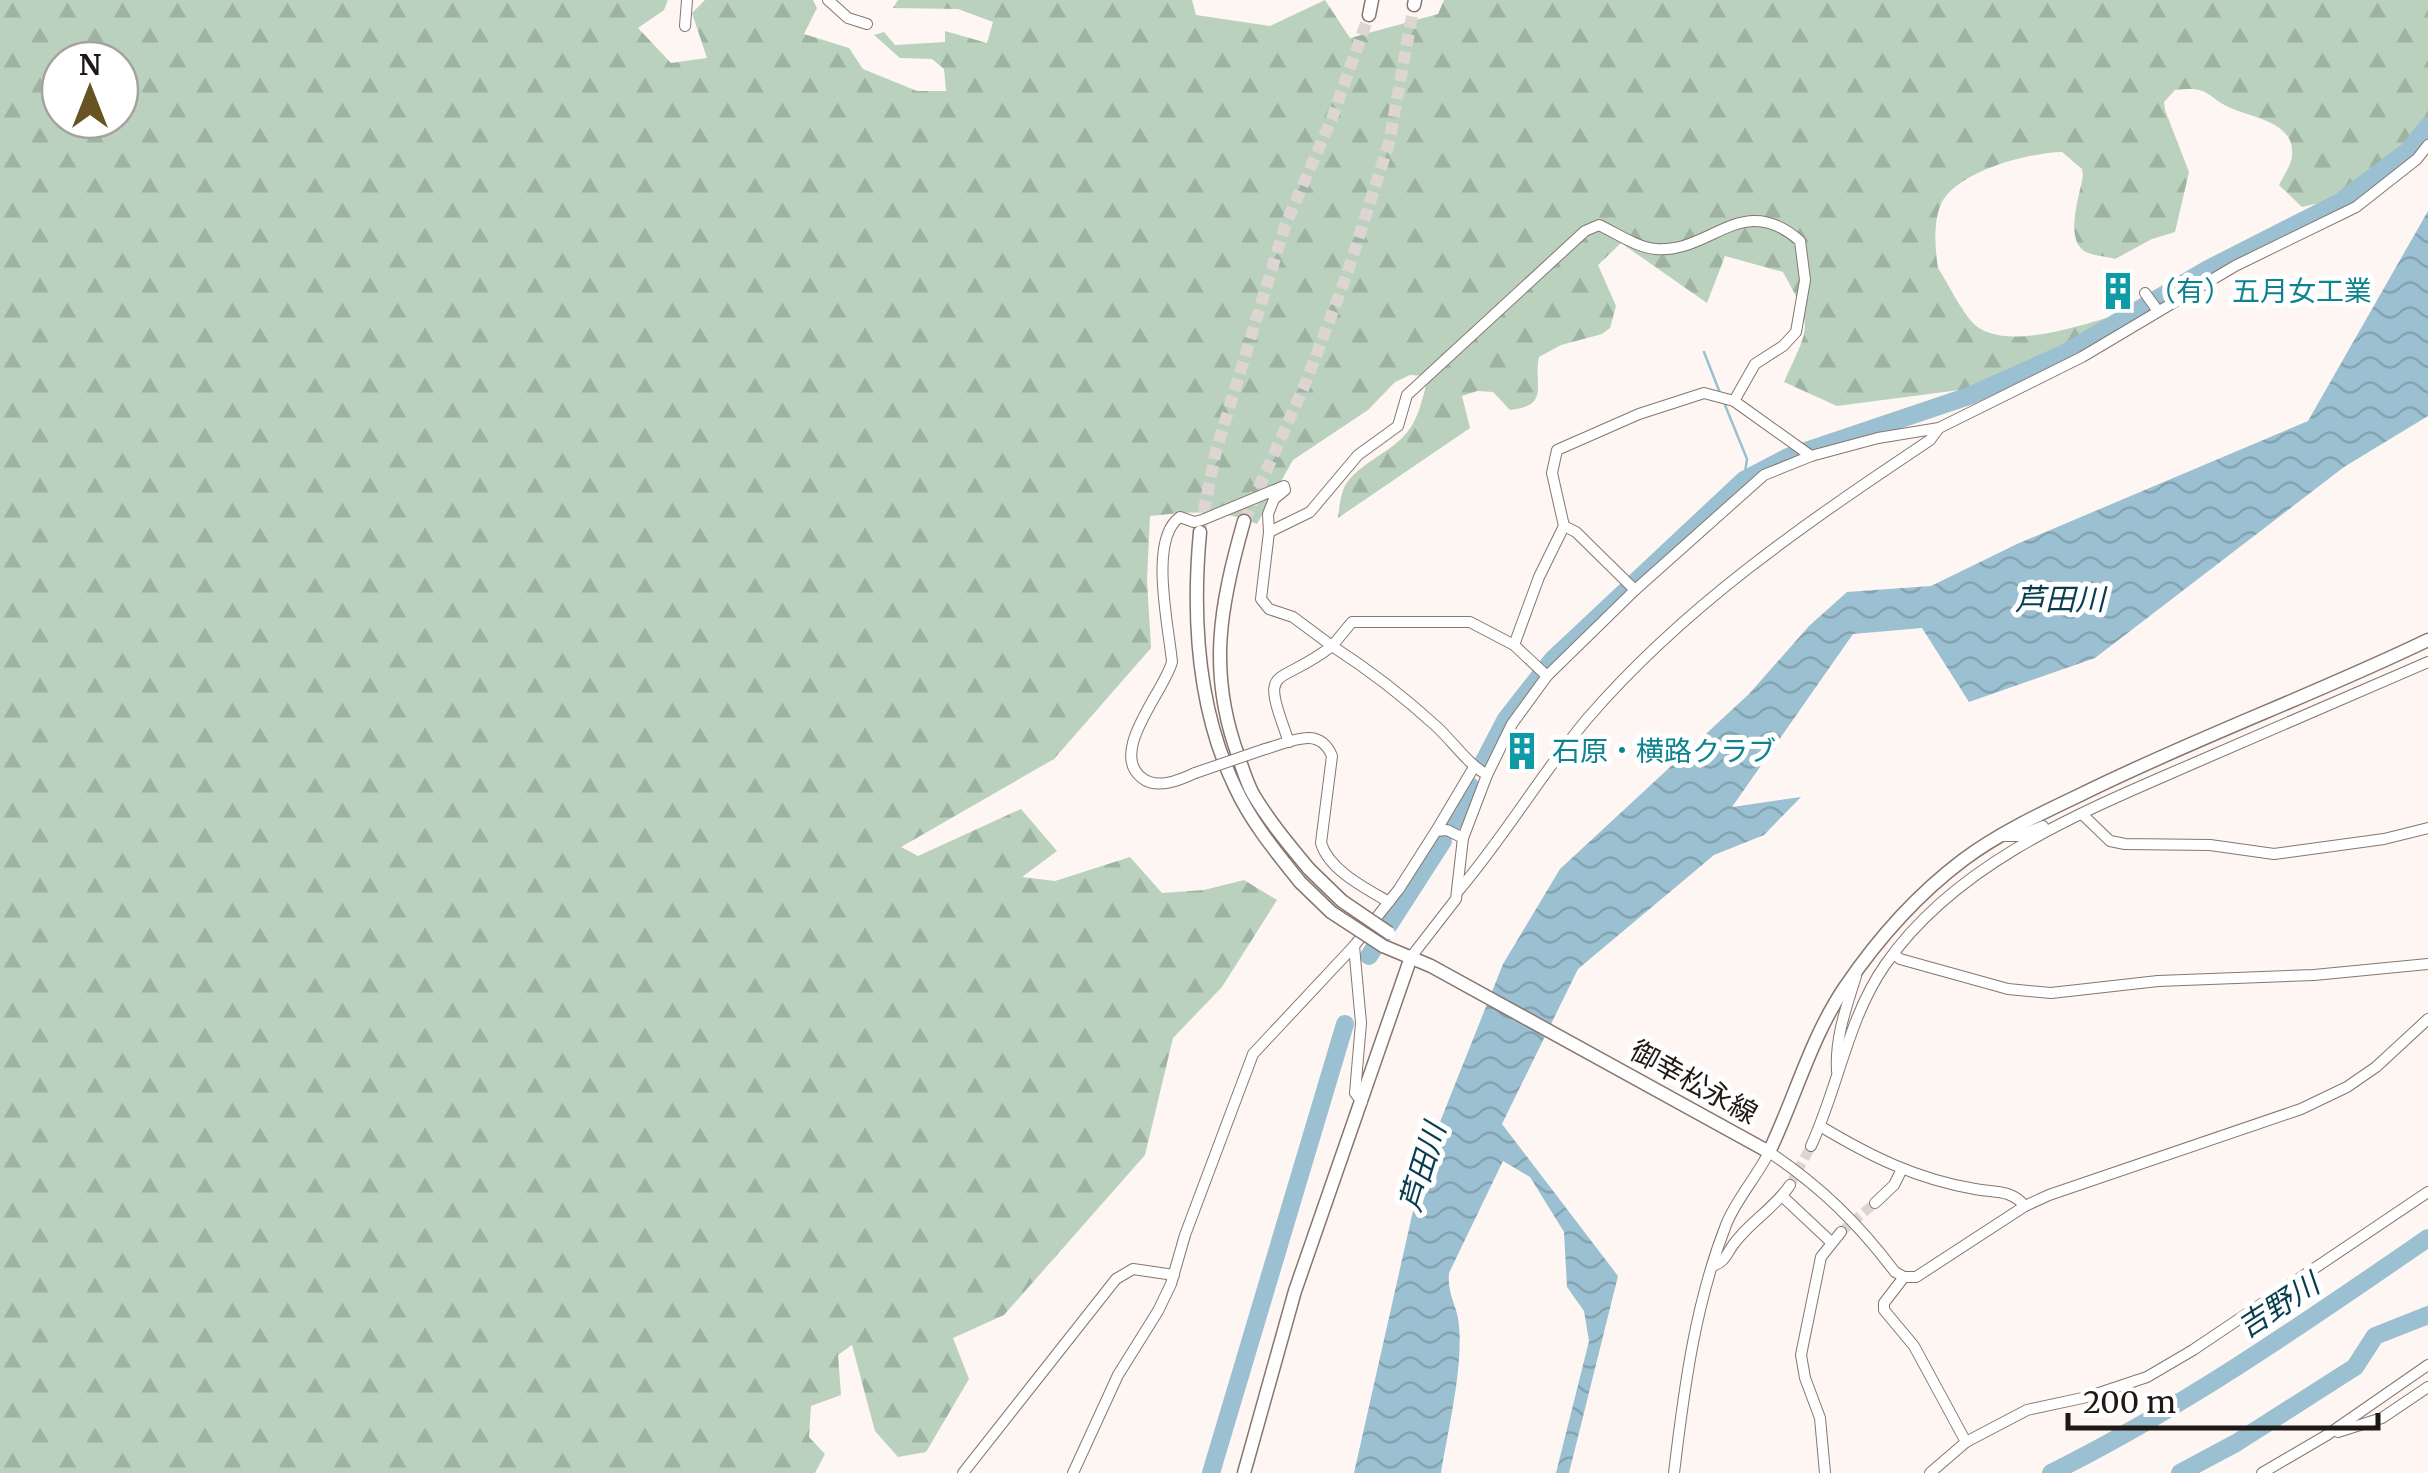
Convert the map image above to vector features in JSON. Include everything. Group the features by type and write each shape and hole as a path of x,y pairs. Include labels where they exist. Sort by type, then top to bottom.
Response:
{"main road":[{"path":"1368,15 1372,0"},
{"path":"1244,521 1222,610 1218,648 1222,695 1232,740 1250,790 1309,869 1386,940"},
{"path":"1200,532 1196,627 1206,698 1234,787 1255,824 1300,882 1331,912 1411,957 1295,1291 1244,1473"},
{"name":"御幸松永線","path":"1411,957 1769,1152 1826,1019 1859,967 1927,891 1964,859 2129,770 2428,640"}],"street":[{"path":"685,26 687,0"},
{"path":"828,0 848,18 867,24"},
{"path":"1459,890 1464,838 1487,775 1543,673 1764,474 1810,456 1878,438 1939,428 2082,357 2259,254 2356,207 2428,145"},
{"path":"1269,532 1310,512 1358,455 1398,426 1406,395 1584,230 1599,226 1654,249 1679,247 1750,221 1769,221 1800,241 1805,280 1796,332 1784,346 1755,364 1726,399"},
{"path":"2145,293 2158,311"},
{"path":"1514,645 1564,526 1552,473 1557,450 1704,392 1726,399 1810,456"},
{"path":"1411,957 1451,907 1531,789 1588,718 1649,653 1768,551 1930,440 1939,428"},
{"path":"1388,902 1325,856 1321,842 1332,756 1320,738 1311,736 1289,742 1161,783 1148,782 1132,767 1130,756 1136,732 1172,662 1162,562 1172,522 1180,516 1194,522 1202,520 1284,486 1268,514 1260,598 1269,609 1293,617 1388,682 1451,740 1474,767 1487,775"},
{"path":"1564,526 1576,532 1635,590"},
{"path":"1289,742 1272,687 1278,677 1314,660 1332,646 1352,622 1463,621 1514,645 1543,673"},
{"path":"1811,1146 1870,994 1894,954 1929,915 1964,885 2012,850 2080,816 2428,662"},
{"path":"1073,1473 1118,1376 1158,1311 1174,1274 1253,1054 1354,946 1388,902 1474,767"},
{"path":"2001,836 2019,836 2080,816"},
{"path":"2080,816 2110,841 2125,844 2210,846 2274,854 2384,839 2428,828"},
{"path":"1436,831 1446,830 1464,838"},
{"path":"1354,946 1362,1022 1355,1093 1362,1102"},
{"path":"1894,954 1966,979 2050,993 2158,981 2314,976 2428,964"},
{"path":"1837,1077 1836,1054 1842,1020 1859,967"},
{"path":"1674,1473 1692,1342 1712,1266 1728,1220 1769,1152 1836,1202 1895,1272 1904,1277 1916,1276 2025,1206 2301,1109 2347,1087 2376,1068 2428,1019"},
{"path":"1820,1126 1902,1170 1957,1186 2008,1192 2025,1206"},
{"path":"1875,1203 1894,1185 1902,1170"},
{"path":"1712,1266 1723,1262 1744,1231 1790,1186"},
{"path":"1930,1473 1966,1442 2027,1410 2087,1397 2146,1377 2193,1350 2428,1192"},
{"path":"1782,1196 1830,1241"},
{"path":"1825,1473 1820,1418 1801,1356 1821,1257 1841,1232"},
{"path":"963,1473 1116,1279 1133,1268 1174,1274"},
{"path":"1904,1277 1884,1303 1884,1310 1914,1346 1966,1442"},
{"path":"2262,1473 2327,1435 2428,1365"},
{"path":"2327,1435 2382,1418 2428,1387"}],"green space":[{"path":"0,0 668,0 664,10 638,28 671,63 707,58 692,13 705,0 813,0 817,8 804,34 849,48 863,69 917,91 946,91 944,69 932,59 900,58 874,35 884,32 895,45 945,42 945,31 987,43 993,22 958,9 893,8 898,0 1192,0 1196,15 1270,26 1325,0 1350,38 1438,14 1444,0 2428,0 2428,123 2414,141 2324,202 2302,207 2279,185 2292,155 2291,144 2280,129 2202,91 2187,89 2175,90 2164,102 2189,172 2175,232 2152,239 2115,259 2094,255 2078,244 2074,225 2082,169 2062,152 1995,166 1949,192 1938,211 1938,268 1966,315 1984,331 2001,336 2043,334 2120,314 2126,327 1967,389 1837,406 1784,382 1805,326 1800,305 1783,272 1725,256 1707,303 1621,243 1598,265 1616,306 1610,328 1539,357 1536,399 1523,408 1510,410 1493,392 1477,391 1462,396 1470,428 1338,518 1342,493 1349,480 1398,441 1414,421 1426,376 1410,375 1395,382 1368,410 1293,460 1257,524 1218,513 1150,516 1147,580 1151,648 1054,759 901,847 918,856 1021,809 1057,851 1022,877 1055,881 1130,857 1162,893 1204,890 1244,880 1277,900 1222,987 1173,1038 1145,1155 1004,1315 953,1338 969,1379 926,1452 898,1457 875,1431 852,1345 838,1355 841,1395 811,1406 809,1437 825,1454 815,1473 0,1473"}],"water":[{"name":"芦田川","path":"2428,211 2428,416 2344,467 2095,658 1969,702 1922,628 1853,634 1732,807 1801,797 1764,835 1714,855 1578,969 1502,1124 1618,1276 1569,1473 1556,1473 1589,1341 1584,1311 1567,1287 1564,1232 1530,1177 1503,1161 1449,1273 1460,1343 1441,1473 1354,1473 1424,1162 1503,964 1560,869 1749,694 1809,626 1847,592 1931,586 2017,544 2308,421"}],"waterway":[{"path":"1483,763 1506,719 1553,659 1744,480 1788,457 1969,396 2061,355 2208,269 2340,202 2408,151 2428,126"},
{"path":"1704,352 1720,393"},
{"path":"1725,405 1747,459 1744,480"},
{"path":"1453,823 1470,786"},
{"path":"1369,956 1443,841"},
{"path":"1211,1473 1345,1024"},
{"name":"吉野川","path":"2051,1473 2197,1392 2428,1238"},
{"path":"2180,1473 2236,1443 2355,1367 2375,1336 2428,1315"}],"tunnel":[{"path":"1244,521 1306,382 1347,274 1389,143 1414,5"},
{"path":"1200,530 1216,451 1285,226 1332,118 1369,15"},
{"path":"1790,1185 1811,1146"},
{"path":"1841,1232 1875,1203"}],"place":[{"name":"（有）五月女工業","path":"2118,291"},
{"name":"石原・横路クラブ","path":"1522,751"}]}
